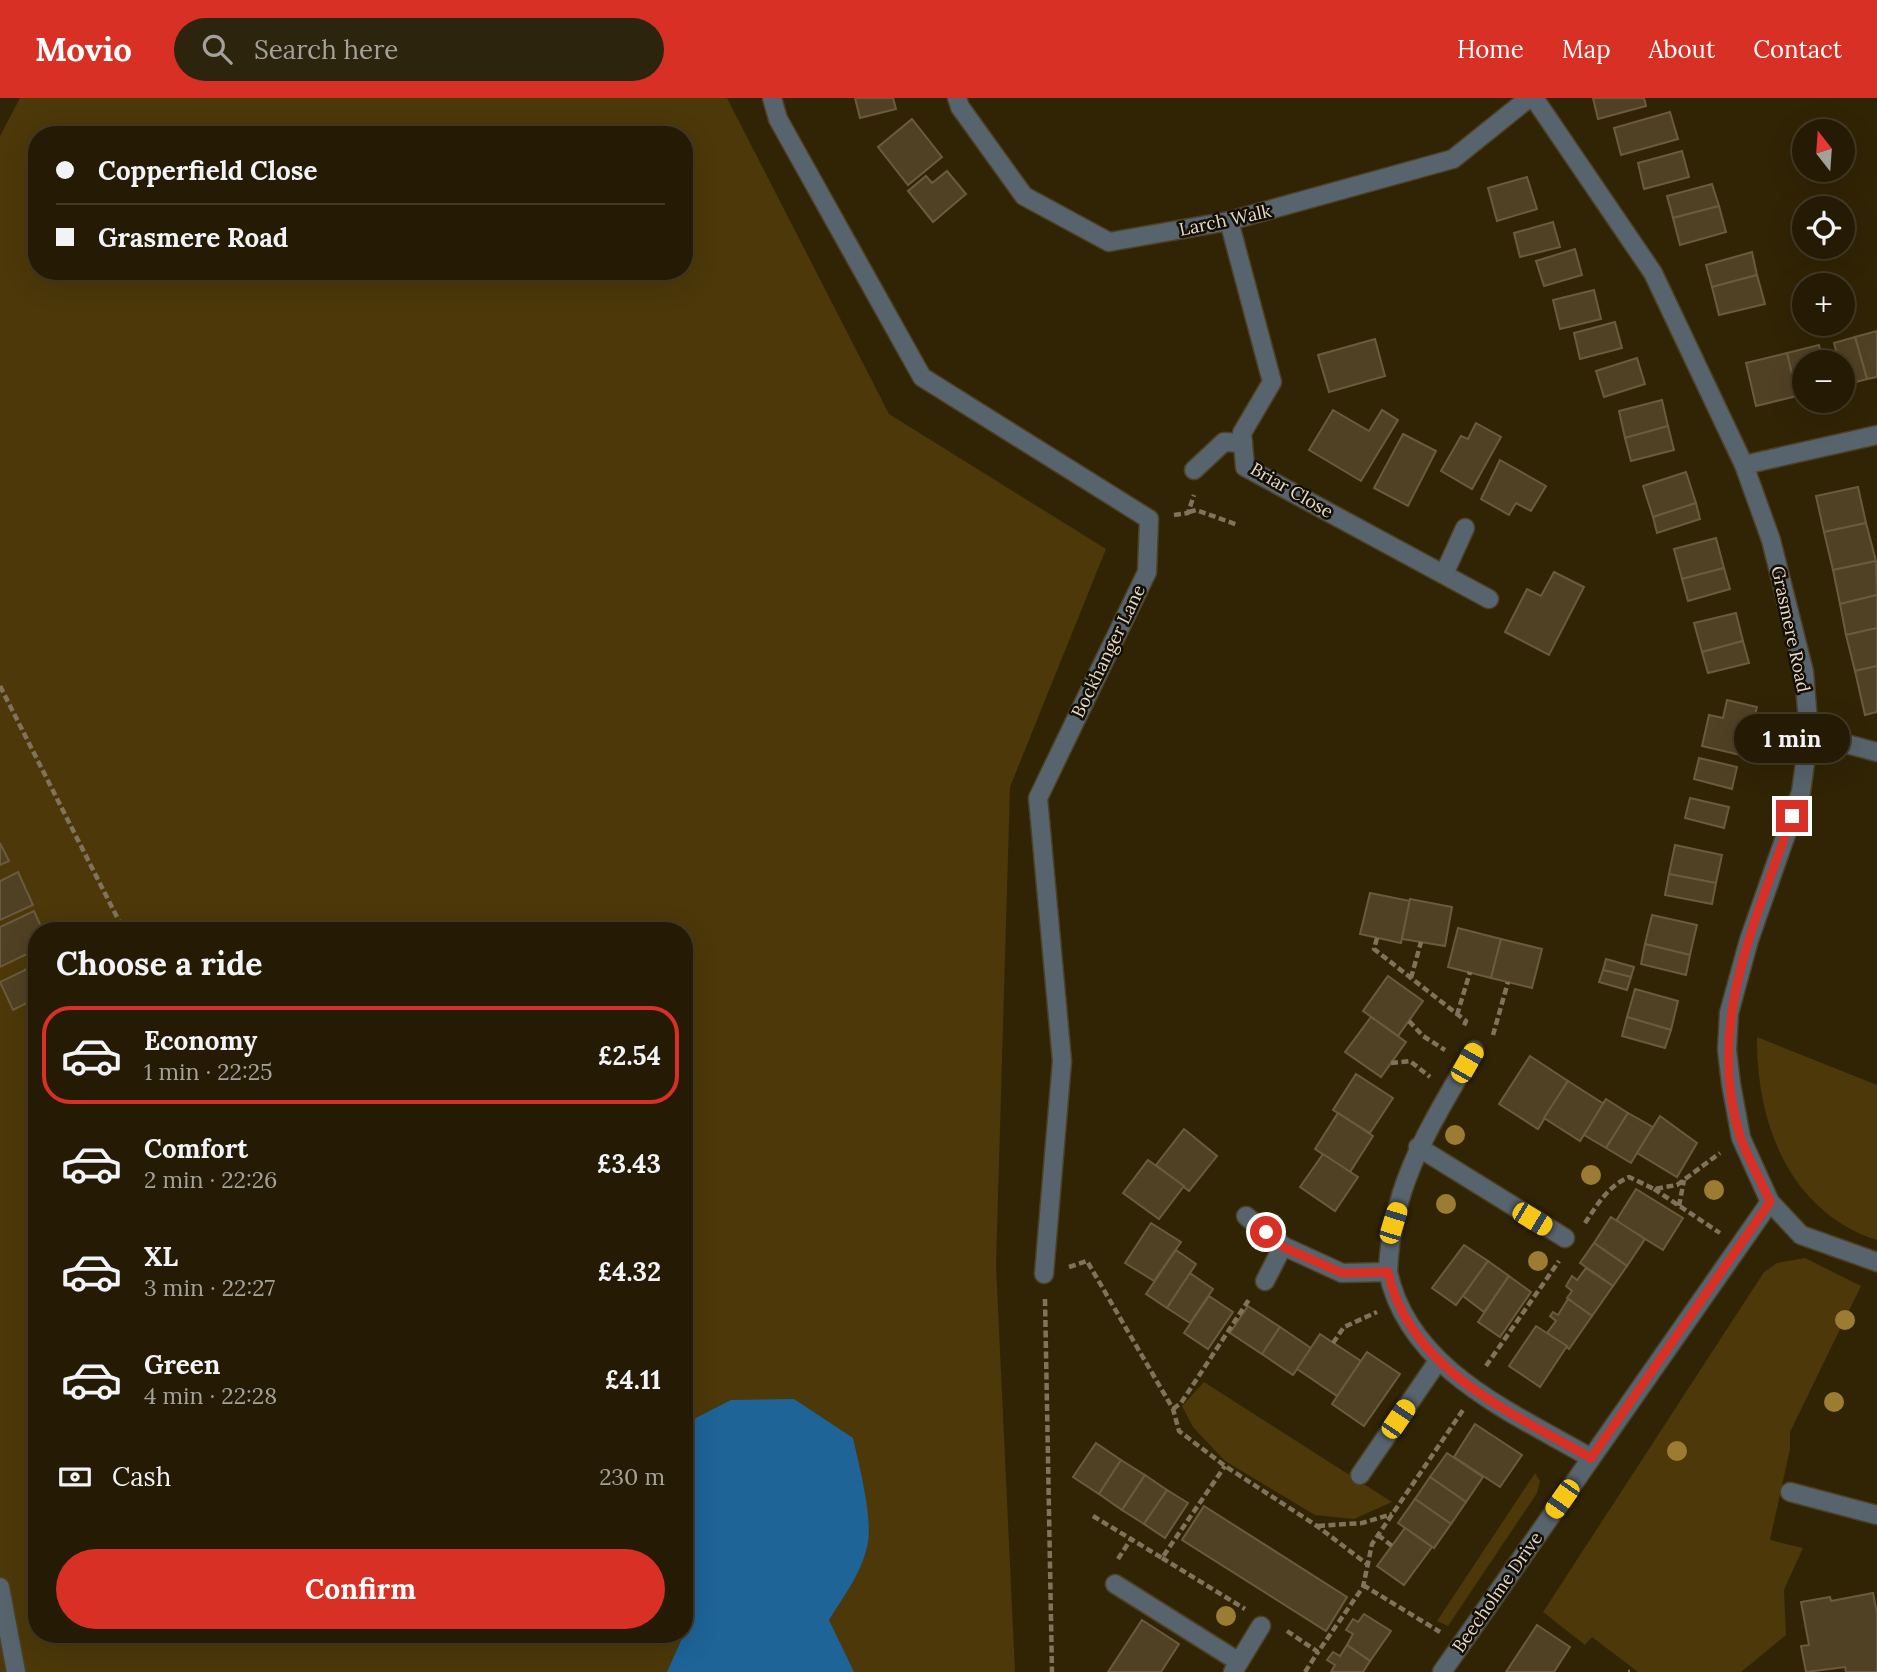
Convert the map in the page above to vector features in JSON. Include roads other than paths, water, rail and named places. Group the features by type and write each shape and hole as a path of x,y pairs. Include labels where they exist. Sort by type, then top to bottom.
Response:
{"street":[{"name":"Bockhanger Lane","path":"772,98 778,119 922,377 1149,519 1147,572 1038,797 1062,1061 1044,1274"},
{"name":"Larch Walk","path":"957,98 960,107 1024,196 1109,242 1228,221 1453,159 1529,98"},
{"name":"Grasmere Road","path":"1534,98 1653,273 1744,465 1772,540 1804,672 1809,734 1801,792 1749,940 1729,1013 1727,1050 1741,1138 1770,1202 1801,1235 1877,1262"},
{"name":"Briar Close","path":"1228,221 1272,382 1242,433 1245,467 1489,599"},
{"path":"1744,465 1877,435"},
{"path":"1194,470 1224,442 1243,443"},
{"path":"1444,574 1465,528"},
{"path":"1809,734 1877,752"},
{"path":"1473,1051 1418,1147 1393,1223 1388,1272 1392,1292 1404,1318 1438,1362 1475,1391 1591,1458"},
{"path":"1418,1147 1568,1241"},
{"name":"Beecholme Drive","path":"1442,1672 1770,1202"},
{"path":"1246,1216 1283,1247 1342,1273 1388,1272"},
{"path":"1265,1281 1283,1247"},
{"path":"1360,1475 1438,1362"},
{"path":"1790,1492 1877,1515"},
{"path":"1115,1584 1236,1667 1264,1621"},
{"path":"0,1587 16,1672"}],"water":[{"path":"794,1399 853,1438 867,1508 869,1536 856,1576 829,1620 854,1672 667,1672 680,1643 693,1643 693,1419 731,1400"}]}
